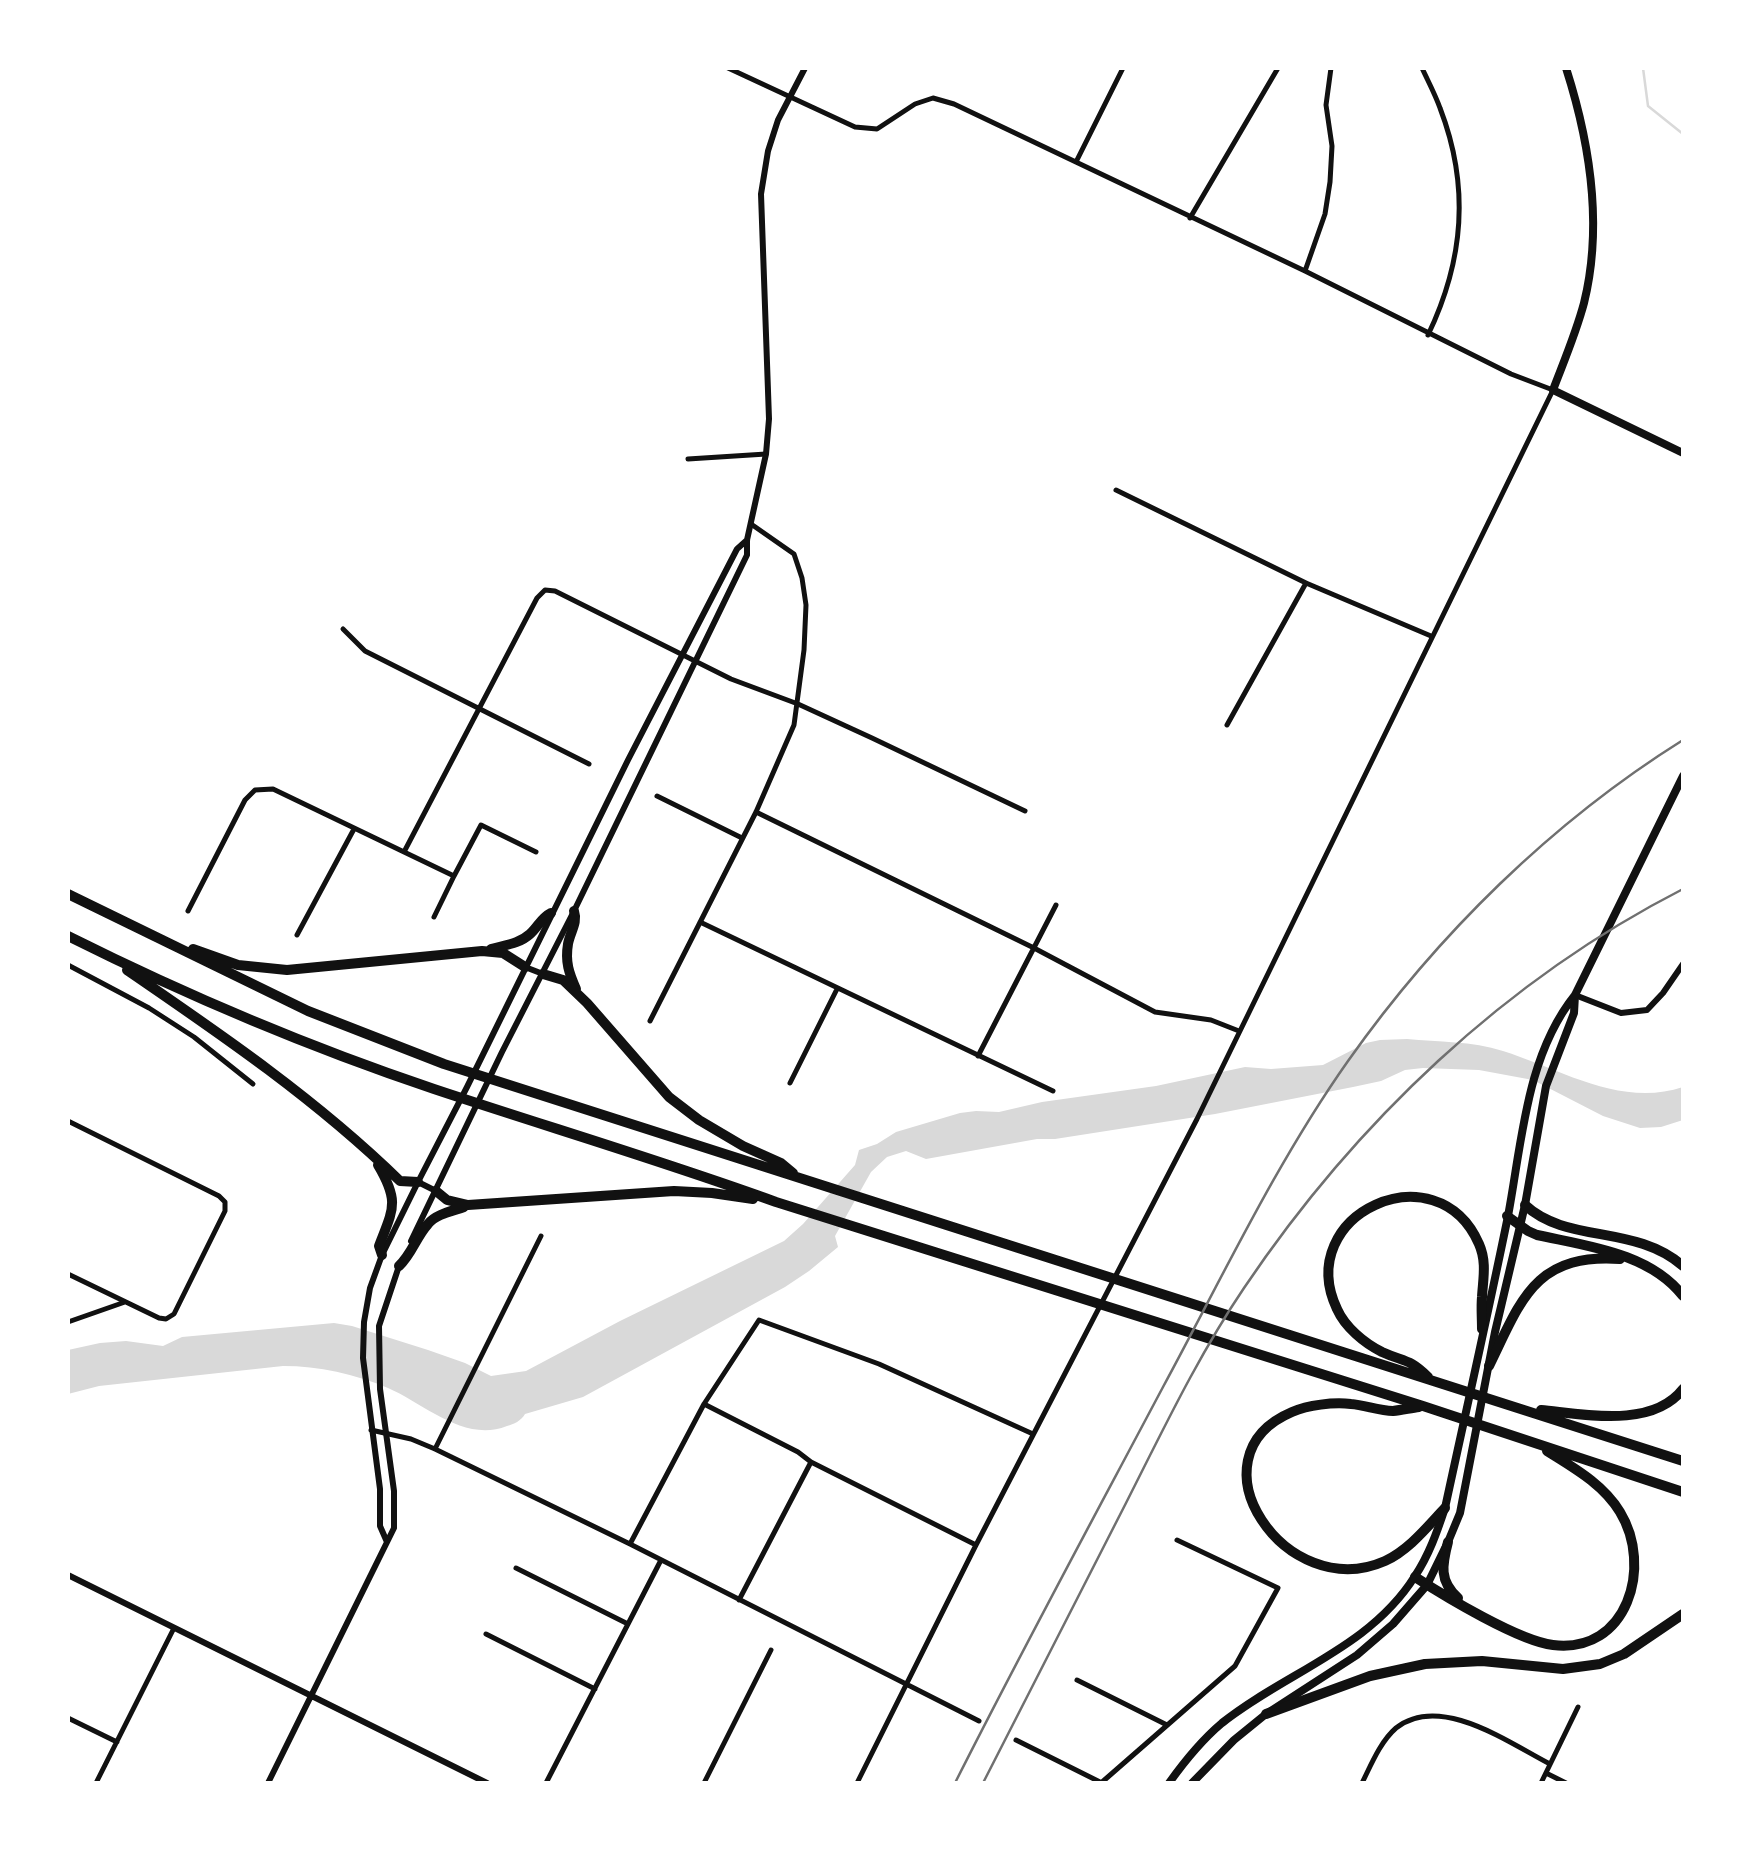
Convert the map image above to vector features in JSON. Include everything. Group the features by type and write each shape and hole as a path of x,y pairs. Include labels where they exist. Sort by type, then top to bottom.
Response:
{"highway":[{"path":"68,894 308,1010 444,1064 1683,1461"},
{"path":"574,911 575,924 566,960 579,996"},
{"path":"153,935 238,965 287,970 482,951 519,942 551,914"},
{"path":"68,936 107,956 296,1039 434,1089 681,1167 776,1202 1423,1406 1683,1492"},
{"path":"482,951 503,953 525,967"},
{"path":"107,956 239,1046 371,1153 400,1181 418,1182"},
{"path":"543,974 563,979 669,1097 699,1120 743,1146 781,1163 796,1176"},
{"path":"371,1153 389,1183 394,1204 379,1246 382,1255"},
{"path":"436,1191 447,1200 468,1205 674,1191 776,1202"},
{"path":"1436,1382 1414,1363 1382,1352 1371,1345 1351,1330 1337,1310 1330,1288 1328,1264 1336,1241 1349,1222 1383,1200 1407,1196 1428,1198 1451,1208 1467,1224 1480,1246 1485,1270 1481,1298 1482,1329"},
{"path":"398,1266 408,1258 427,1224 468,1205"},
{"path":"1525,1205 1553,1224 1644,1242 1683,1265"},
{"path":"1507,1216 1537,1235 1608,1251 1654,1269 1673,1283 1683,1297"},
{"path":"1489,1366 1519,1303 1533,1286 1557,1269 1579,1260 1631,1260"},
{"path":"1524,1409 1611,1417 1638,1413 1662,1405 1683,1389"},
{"path":"1423,1406 1391,1411 1349,1403 1293,1411 1270,1424 1258,1437 1246,1470 1249,1492 1257,1514 1272,1536 1290,1551 1312,1562 1336,1568 1361,1568 1385,1561 1409,1545 1446,1508"},
{"path":"1415,1577 1528,1638 1564,1645 1586,1642 1605,1633 1614,1624 1626,1607 1633,1582 1635,1558 1630,1535 1620,1512 1605,1492 1583,1474 1531,1442"},
{"path":"1448,1542 1443,1574 1452,1593 1466,1606"},
{"path":"1266,1714 1370,1676 1425,1664 1482,1661 1563,1669 1600,1664 1624,1654 1683,1614"}],"main road":[{"path":"1566,68 1577,102 1588,153 1592,200 1591,253 1584,302 1553,390 1683,453"},
{"path":"1169,1783 1222,1724 1349,1644 1383,1614 1415,1577 1435,1540 1446,1508 1532,1082 1563,1010 1575,995 1683,776"},
{"path":"1192,1783 1234,1740 1266,1714 1357,1655 1393,1624 1427,1585 1448,1542 1461,1513 1489,1366 1525,1205 1546,1086 1574,1013 1575,995"}],"street":[{"path":"728,68 855,127 877,129 915,104 933,98 954,104 1304,271 1429,335 1511,374 1553,390 1197,1119 976,1545 857,1783"},
{"path":"268,1783 394,1528 394,1504 380,1390 379,1326 398,1266 747,555 747,540 766,454 769,419 761,194 768,151 778,120 805,68"},
{"path":"1076,162 1123,68"},
{"path":"1190,218 1278,68"},
{"path":"1304,271 1325,214 1330,182 1332,146 1326,105 1331,68"},
{"path":"1422,68 1440,108 1453,150 1460,188 1454,266 1444,301 1429,335"},
{"path":"688,459 766,454"},
{"path":"1116,490 1306,583 1431,636"},
{"path":"650,1021 756,812 794,725 806,605 802,578 794,554 751,524"},
{"path":"387,1542 380,1526 380,1489 365,1387 364,1322 370,1288 382,1255 682,654 737,549 747,540"},
{"path":"1227,725 1306,583"},
{"path":"404,852 537,598 545,590 555,592 732,679 798,704 946,771 1025,811"},
{"path":"343,629 365,651 589,764"},
{"path":"188,911 245,800 255,790 273,789 454,876"},
{"path":"657,796 742,838"},
{"path":"756,812 1034,948 1155,1012 1211,1020 1239,1031"},
{"path":"434,918 481,825 536,852"},
{"path":"297,935 354,829"},
{"path":"978,1056 1056,905"},
{"path":"700,922 1053,1091"},
{"path":"1575,995 1620,1013 1647,1010 1663,993 1683,964"},
{"path":"68,965 149,1008 194,1037 253,1084"},
{"path":"525,967 543,974"},
{"path":"790,1083 837,989"},
{"path":"68,1121 219,1196 225,1202 225,1211 214,1234 174,1314 166,1320 68,1274"},
{"path":"418,1182 436,1191"},
{"path":"435,1449 541,1236"},
{"path":"68,1322 125,1302"},
{"path":"630,1544 704,1404 759,1320 879,1364 1033,1434"},
{"path":"704,1404 799,1452 810,1462 976,1545"},
{"path":"371,1430 386,1432 435,1449 630,1544 979,1721"},
{"path":"739,1601 810,1462"},
{"path":"1016,1740 1101,1783 1236,1666 1278,1588 1177,1539"},
{"path":"546,1783 661,1560"},
{"path":"516,1569 628,1625"},
{"path":"68,1575 487,1783"},
{"path":"96,1783 174,1628"},
{"path":"486,1634 595,1689"},
{"path":"704,1783 771,1650"},
{"path":"1077,1680 1167,1726"},
{"path":"1541,1783 1578,1707"},
{"path":"1362,1783 1387,1738 1403,1724 1426,1717 1461,1719 1550,1763"},
{"path":"68,1718 117,1742"},
{"path":"1546,1773 1566,1783"}],"shaded area":[{"path":"1407,1039 1491,1048 1614,1090 1660,1092 1683,1087 1683,1120 1661,1127 1640,1128 1603,1116 1533,1080 1479,1070 1423,1068 1405,1070 1381,1081 1215,1114 1055,1139 1037,1139 926,1159 906,1151 887,1157 871,1172 835,1236 838,1247 809,1271 785,1287 583,1397 525,1414 515,1423 491,1430 460,1426 388,1388 350,1375 310,1367 283,1366 99,1386 68,1394 68,1350 126,1341 163,1346 182,1337 334,1323 428,1350 491,1376 526,1371 620,1321 784,1241 803,1224 855,1165 859,1150 877,1144 896,1132 960,1113 999,1112 1042,1102 1156,1086 1245,1067 1271,1069 1323,1065 1366,1043"}],"waterway":[{"path":"1643,68 1648,106 1683,134"}],"railway":[{"path":"955,1783 1251,1221 1297,1140 1348,1061 1419,969 1500,884 1588,807 1683,740"},
{"path":"983,1783 1196,1367 1227,1314 1287,1227 1334,1169 1385,1113 1438,1061 1495,1012 1555,967 1618,926 1683,889"}]}
